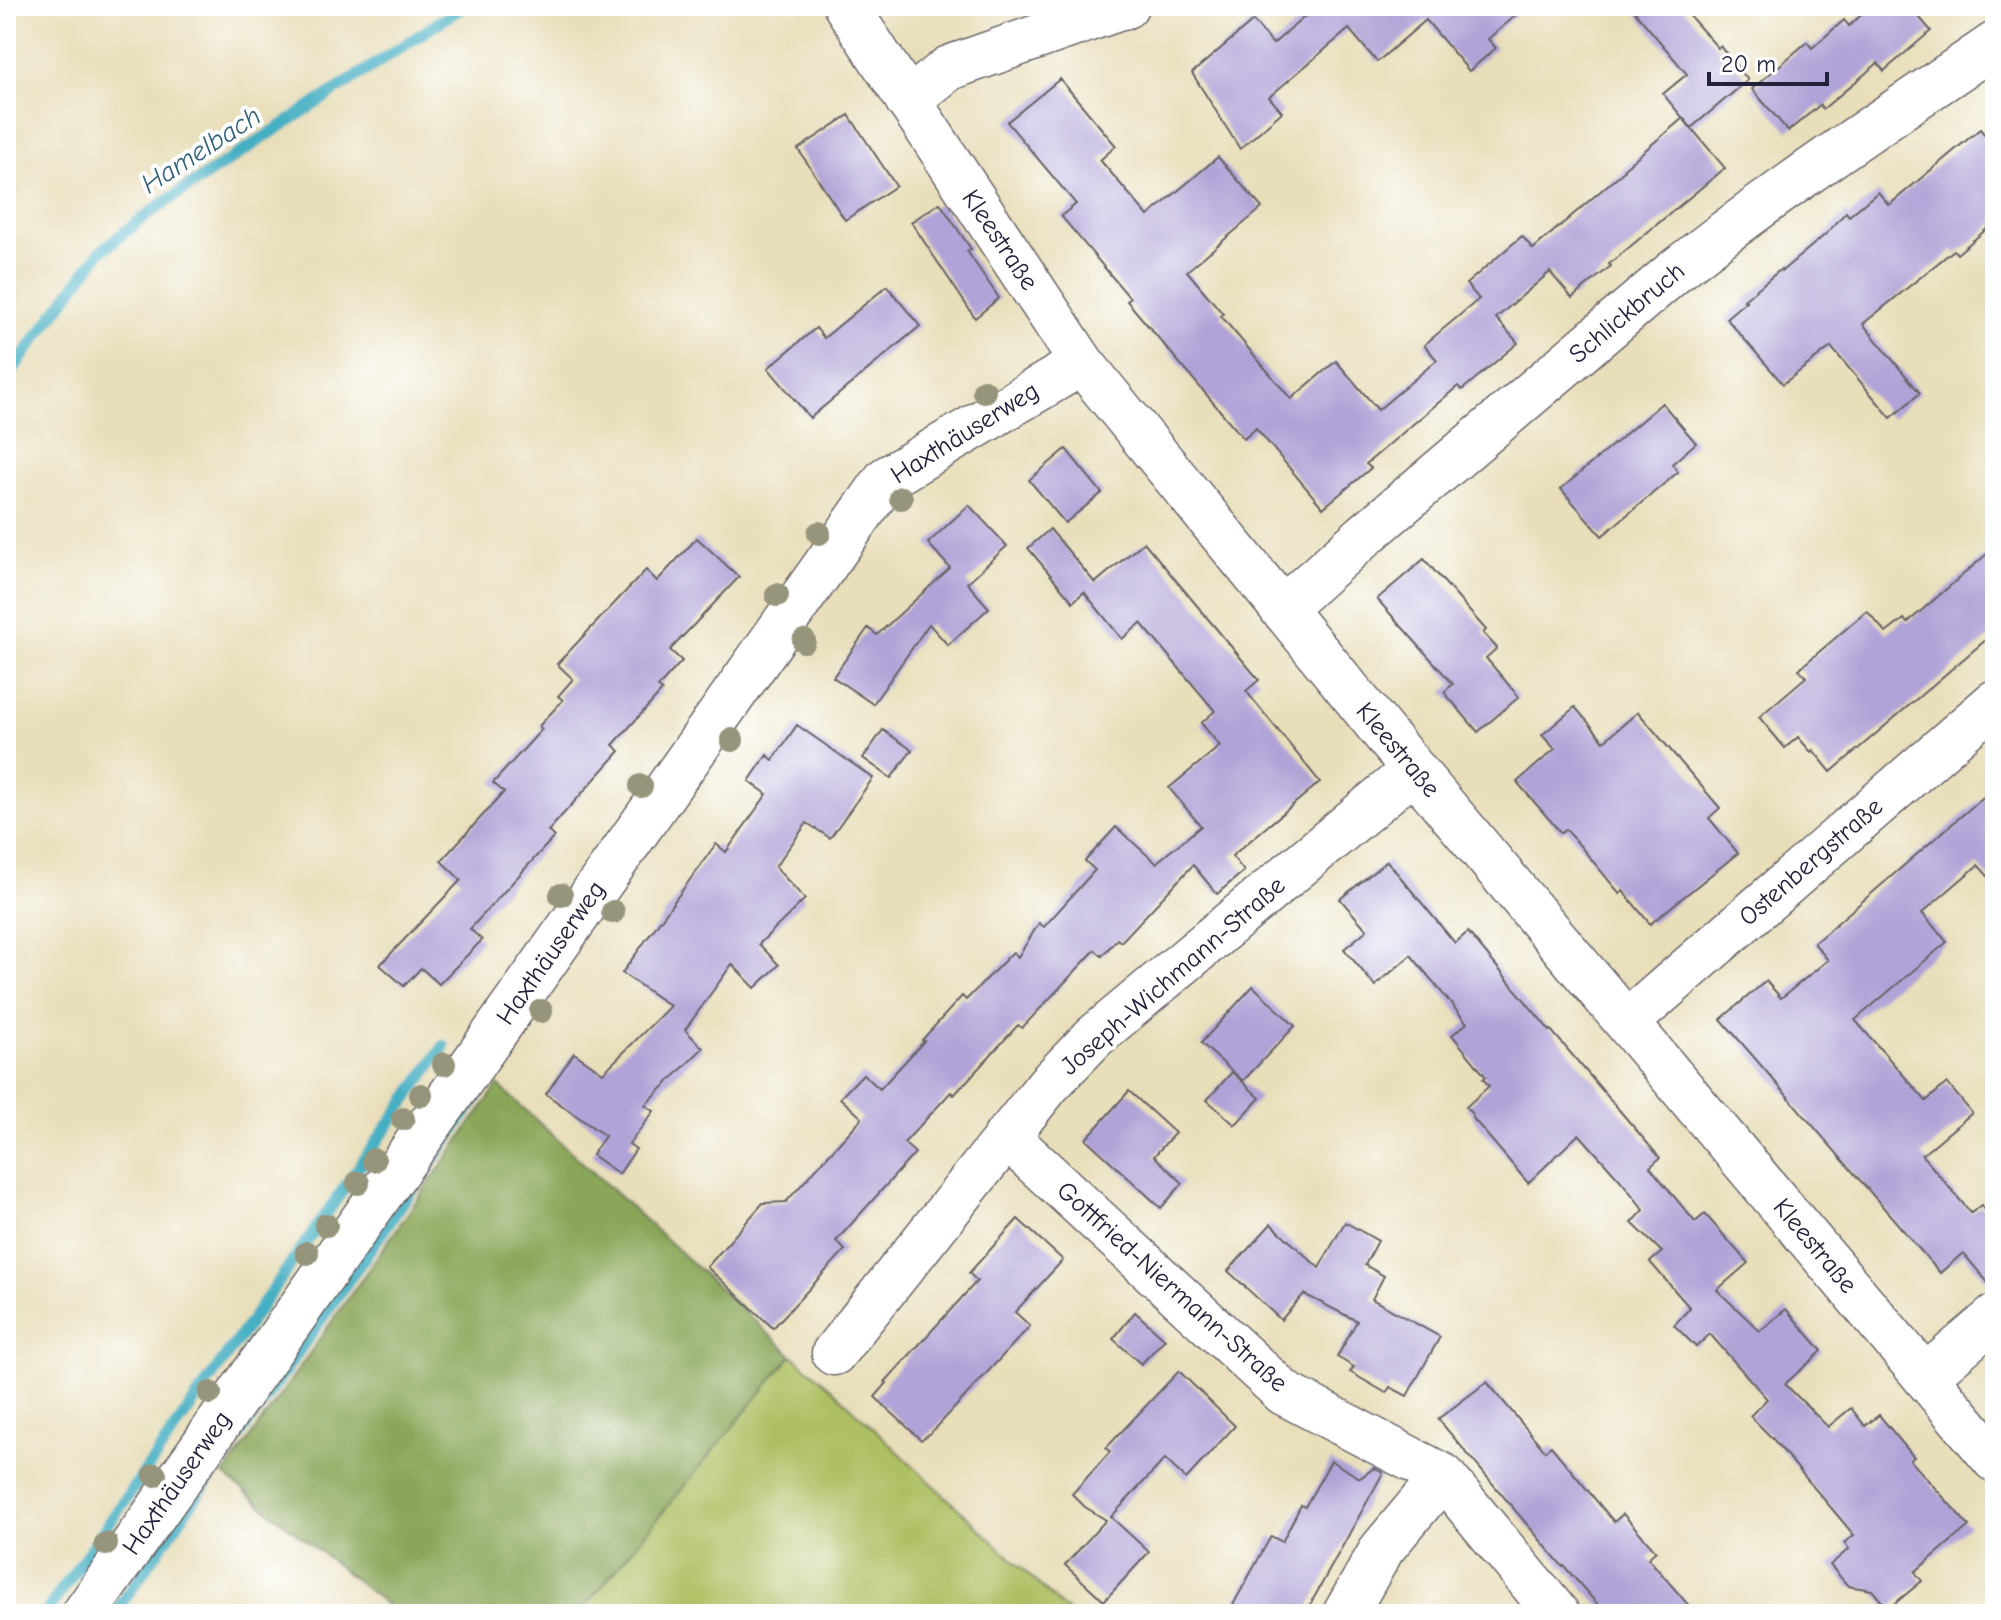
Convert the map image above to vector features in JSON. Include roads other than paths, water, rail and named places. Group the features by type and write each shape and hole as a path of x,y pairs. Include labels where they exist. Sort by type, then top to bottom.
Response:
{"street":[{"name":"Kleestraße","path":"846,6 1082,363 1414,770 1995,1460"},
{"path":"908,101 949,68 1126,6"},
{"name":"Schlickbruch","path":"1282,609 1706,247 1772,197 1995,44"},
{"name":"Haxthäuserweg","path":"84,1614 886,479 1082,363"},
{"name":"Ostenbergstraße","path":"1627,1022 1995,702"},
{"name":"Joseph-Wichmann-Straße","path":"834,1353 1006,1136 1048,1085 1094,1037 1414,770"},
{"name":"Gottfried-Niermann-Straße","path":"1006,1136 1284,1393 1443,1476 1557,1614"},
{"path":"1925,1377 1995,1317"},
{"path":"1345,1614 1382,1549 1443,1476"}],"waterway":[{"name":"Hamelbach","path":"6,379 101,251 152,211 464,6"},
{"path":"45,1614 444,1046"},
{"path":"114,1614 477,1097"}]}
